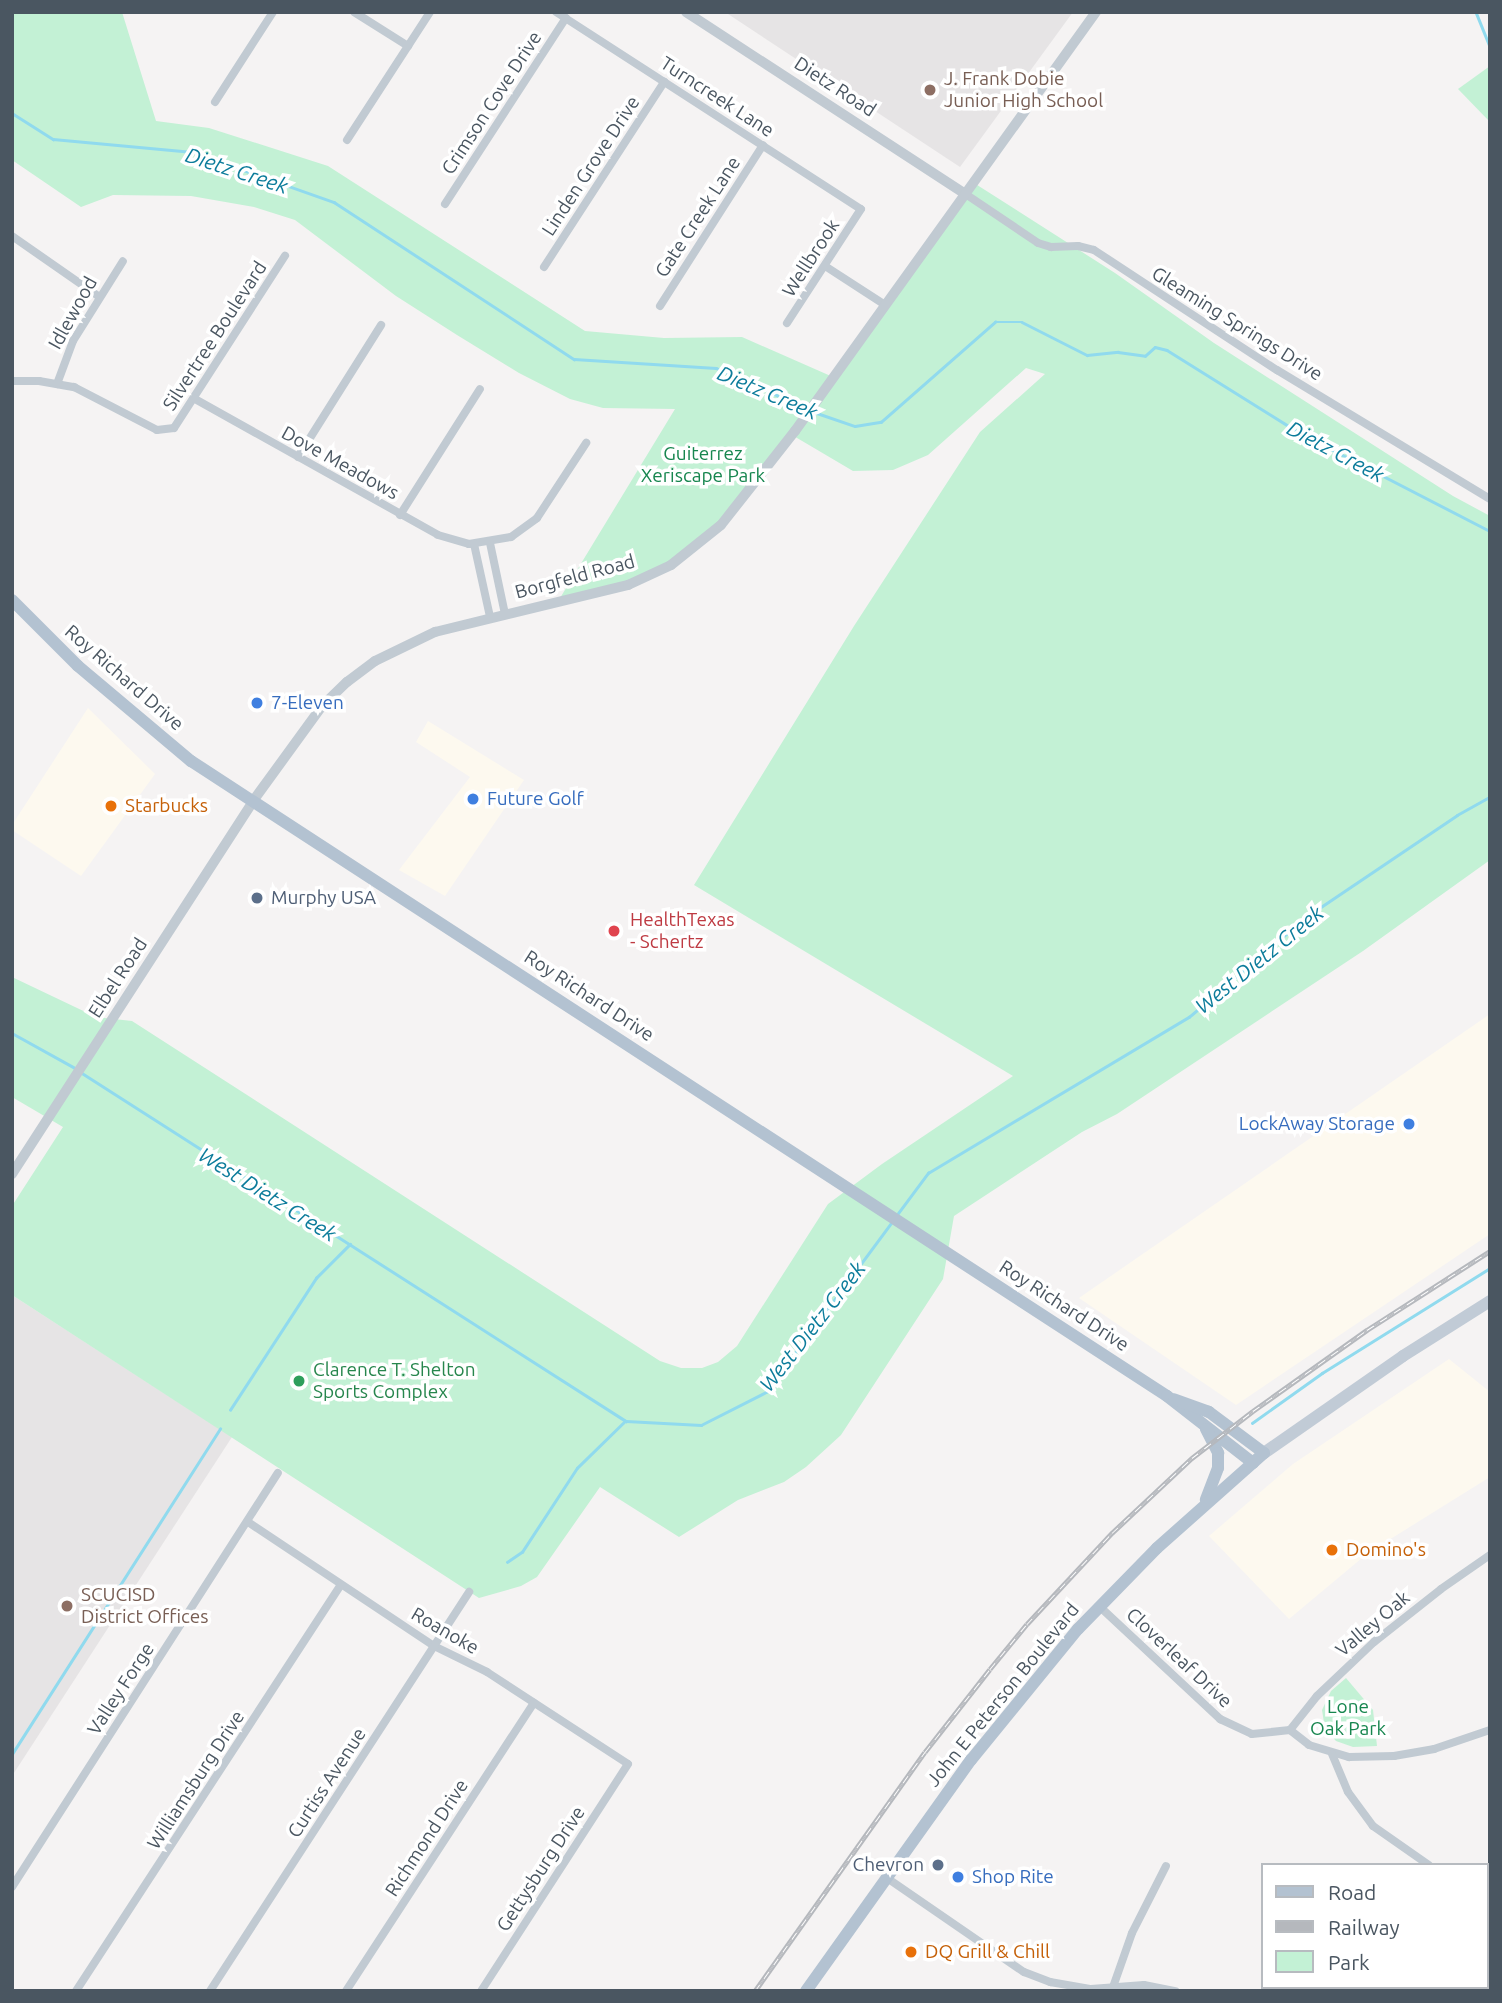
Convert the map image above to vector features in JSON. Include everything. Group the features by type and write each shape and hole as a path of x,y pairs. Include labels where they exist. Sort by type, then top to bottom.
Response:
{"main road":[{"name":"Roy Richard Drive","path":"13,603 78,666 152,730 253,802 1167,1396 1203,1426 1220,1435 1252,1463"},
{"path":"1264,1453 1393,1363 1490,1301"},
{"name":"Roy Richard Drive","path":"1167,1396 1209,1412 1264,1453"},
{"path":"1203,1426 1219,1453 1214,1484 1203,1506"},
{"name":"John E Peterson Boulevard","path":"806,1991 971,1760 1038,1676 1099,1606 1203,1506 1264,1453"}],"street":[{"path":"215,102 273,12"},
{"path":"354,12 408,46"},
{"path":"347,140 430,12"},
{"name":"Turncreek Lane","path":"556,12 861,209"},
{"name":"Dietz Road","path":"687,12 964,193"},
{"name":"Borgfeld Road","path":"253,802 306,725 353,677 395,650 435,632 613,589 671,565 721,525 795,431 1096,12"},
{"name":"Crimson Cove Drive","path":"444,204 566,19"},
{"name":"Linden Grove Drive","path":"544,267 664,82"},
{"name":"Gate Creek Lane","path":"660,306 762,145"},
{"name":"Gleaming Springs Drive","path":"964,193 1038,243 1051,247 1078,246 1094,250 1277,370 1490,499"},
{"name":"Wellbrook","path":"787,323 861,209"},
{"path":"12,236 98,296"},
{"name":"Silvertree Boulevard","path":"12,381 57,384 93,395 157,430 174,428 285,256"},
{"name":"Idlewood","path":"57,384 73,341 98,296 123,261"},
{"path":"825,265 885,305"},
{"path":"298,457 381,325"},
{"path":"400,514 480,389"},
{"name":"Dove Meadows","path":"195,399 452,541 487,543"},
{"path":"505,614 487,543 511,537 537,518 586,443"},
{"path":"474,544 490,617"},
{"name":"Elbel Road","path":"12,1174 253,802"},
{"name":"Valley Forge","path":"12,1887 278,1473"},
{"name":"Roanoke","path":"248,1522 434,1646 486,1672 628,1764"},
{"name":"Valley Oak","path":"1290,1730 1317,1696 1374,1642 1441,1589 1490,1555"},
{"name":"Williamsburg Drive","path":"76,1991 341,1585"},
{"name":"Curtiss Avenue","path":"210,1991 469,1592"},
{"name":"Cloverleaf Drive","path":"1099,1606 1220,1719 1252,1734 1290,1730"},
{"name":"Richmond Drive","path":"346,1991 534,1703"},
{"path":"1290,1730 1309,1745 1349,1757 1394,1756 1434,1749 1490,1730"},
{"path":"1332,1754 1348,1792 1373,1826 1426,1863"},
{"name":"Gettysburg Drive","path":"481,1991 628,1764"},
{"path":"1112,1987 1132,1933 1166,1866"},
{"path":"887,1878 1024,1972 1068,1987 1144,1986 1175,1991"}],"shaded area":[{"name":"J. Frank Dobie Junior High School","path":"725,12 1073,12 960,167"},
{"path":"88,708 155,774 81,876 12,830 12,825"},
{"path":"428,721 524,780 445,896 399,870 470,777 416,742"},
{"name":"LockAway Storage","path":"1490,1014 1490,1234 1236,1405 1079,1298"},
{"name":"SCUCISD District Offices","path":"12,1295 232,1437 12,1776"},
{"path":"1449,1359 1490,1392 1490,1477 1368,1553 1289,1619 1209,1536 1293,1464"}],"green space":[{"name":"Guiterrez Xeriscape Park","path":"12,12 122,12 156,121 209,128 328,166 585,331 664,338 742,337 833,377 974,183 1115,273 1214,343 1453,496 1490,516 1490,860 1363,951 1117,1114 1082,1132 954,1216 943,1279 841,1435 806,1467 784,1482 738,1500 679,1537 600,1487 537,1577 521,1586 479,1598 12,1295 12,1206 63,1127 12,1097 12,977 96,1017 132,1021 660,1361 681,1368 702,1368 718,1362 737,1346 828,1204 882,1164 1013,1076 694,885 854,626 980,432 1045,374 1026,368 928,455 893,470 853,471 792,435 738,506 662,570 557,603 675,409 603,408 570,399 519,373 396,296 295,220 254,207 191,196 113,195 81,207 12,160"},
{"path":"1490,66 1490,122 1458,89"},
{"name":"Lone Oak Park","path":"1346,1678 1373,1710 1377,1746 1353,1747 1336,1741 1325,1729 1322,1710 1331,1691"}],"waterway":[{"path":"1476,12 1490,47"},
{"name":"Dietz Creek","path":"12,113 53,139 192,152 334,202 574,359 716,368 808,409"},
{"name":"Dietz Creek","path":"814,412 855,426 881,422 995,322 1022,322 1087,355 1118,352 1145,356 1155,347 1167,350 1298,432 1490,531"},
{"name":"West Dietz Creek","path":"896,1216 928,1173 1189,1017 1306,917 1457,815 1490,797"},
{"name":"West Dietz Creek","path":"12,1033 77,1069"},
{"name":"West Dietz Creek","path":"82,1073 626,1421 701,1425 766,1392 892,1222"},
{"path":"230,1410 316,1278 350,1244"},
{"path":"1252,1423 1322,1373 1490,1268"},
{"path":"507,1562 522,1552 577,1468 625,1421"},
{"path":"12,1754 220,1429"}],"railway":[{"path":"755,1991 925,1752 1027,1624 1112,1533 1192,1458 1253,1411 1367,1330 1490,1251"}],"place":[{"name":"J. Frank Dobie Junior High School","path":"930,90"},
{"name":"7-Eleven","path":"257,703"},
{"name":"Future Golf","path":"473,799"},
{"name":"Starbucks","path":"111,806"},
{"name":"Murphy USA","path":"257,898"},
{"name":"HealthTexas - Schertz","path":"614,931"},
{"name":"LockAway Storage","path":"1409,1124"},
{"name":"Clarence T. Shelton Sports Complex","path":"299,1381"},
{"name":"Domino's","path":"1332,1550"},
{"name":"SCUCISD District Offices","path":"67,1606"},
{"name":"Chevron","path":"938,1865"},
{"name":"Shop Rite","path":"958,1877"},
{"name":"DQ Grill & Chill","path":"911,1952"}]}
